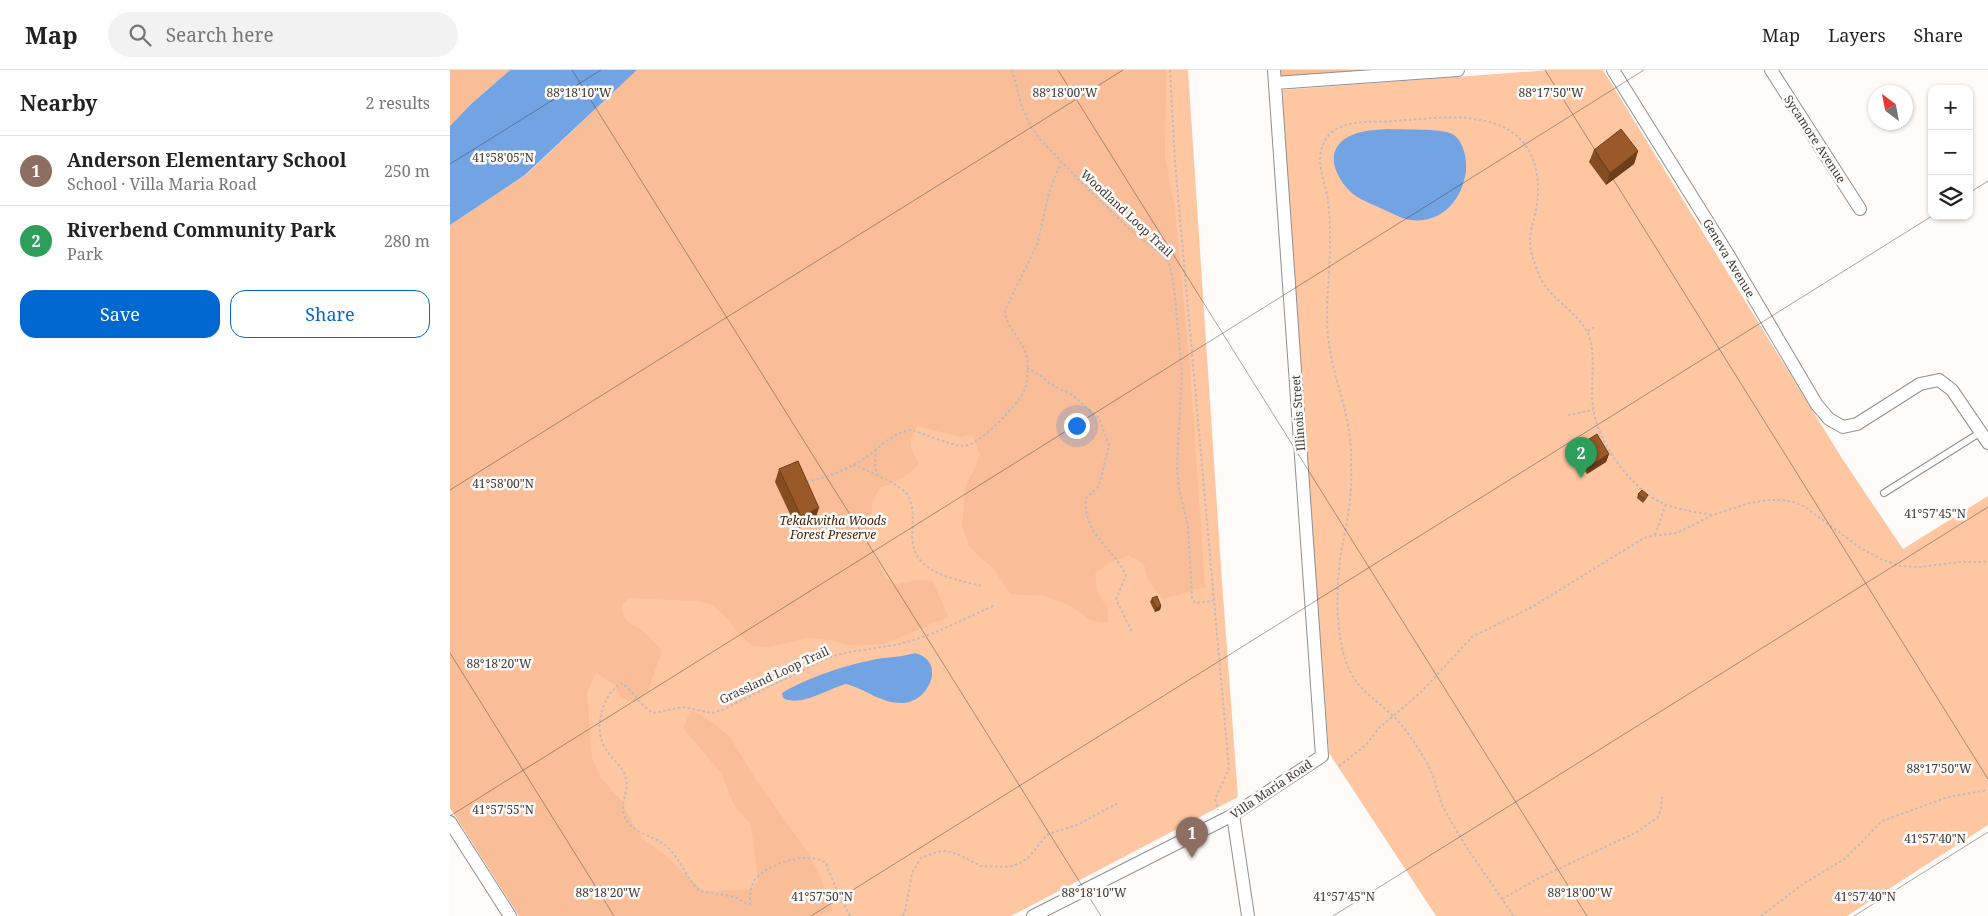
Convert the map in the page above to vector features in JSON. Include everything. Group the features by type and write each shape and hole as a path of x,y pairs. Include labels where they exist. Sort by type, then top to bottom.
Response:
{"street":[{"path":"1275,76 1458,70"},
{"name":"Geneva Avenue","path":"1613,70 1729,256 1817,405 1829,419 1843,427 1857,424 1920,384 1939,380 1952,390 1984,438"},
{"name":"Sycamore Avenue","path":"1771,70 1860,209"},
{"name":"Illinois Street","path":"1275,76 1322,756"},
{"name":"Villa Maria Road","path":"1033,916 1233,816 1322,756"},
{"path":"1233,816 1248,916"},
{"path":"450,822 510,916"}],"lane":[{"path":"1884,493 1984,438"}],"path":[{"path":"806,483 853,465 906,430 912,430 964,446 975,443 998,421 1025,389 1027,356 1009,325 1005,310 1037,245 1049,194 1061,162 1031,127 1022,106 1012,70"},
{"path":"1170,70 1175,162 1229,769"},
{"path":"1513,916 1443,809 1428,765 1410,736 1393,716 1359,687 1351,674 1344,656 1340,634 1337,590 1340,558 1350,506 1351,452 1350,434 1328,336 1326,306 1330,218 1328,200 1319,163 1321,146 1330,134 1338,128 1350,124 1424,118 1467,118 1488,121 1519,136 1528,147 1533,158 1537,176 1538,193 1529,238 1530,253 1542,281 1576,318 1586,332 1592,351 1593,410 1600,434 1613,457 1634,482 1652,498 1666,504 1713,515"},
{"name":"Woodland Loop Trail","path":"1061,162 1127,227 1166,258 1170,266 1174,287 1182,372 1177,467 1179,489 1188,526 1192,598 1195,603 1213,600"},
{"path":"1586,332 1594,327"},
{"path":"1027,368 1049,383 1072,395 1099,418 1109,445 1099,486 1086,498 1085,512 1096,535 1108,551 1117,559 1126,576 1116,599 1132,632"},
{"path":"1568,415 1593,410"},
{"path":"876,449 875,467 879,477"},
{"path":"853,465 906,492 912,507 912,542 915,553 921,561 939,573 959,581 982,586"},
{"path":"1339,766 1366,745 1379,728 1420,693 1472,637 1532,607 1644,538 1677,533 1713,515 1749,503 1769,500 1794,502 1805,507 1862,549 1900,566 1919,567 1961,562 1988,562"},
{"path":"1655,535 1666,504"},
{"name":"Grassland Loop Trail","path":"850,916 837,891 826,862 814,857 802,857 762,873 751,886 750,904 745,904 735,897 700,891 665,845 634,828 626,817 623,810 623,798 627,783 625,774 610,756 601,741 600,720 604,704 614,688 621,683 626,686 642,705 654,713 683,707 712,713 722,710 830,657 916,639 995,606"},
{"path":"1761,916 1803,884 1846,858 1882,821 1948,797 1988,790"},
{"path":"1502,899 1535,880 1637,832 1658,816 1661,810 1662,797"},
{"path":"903,916 912,873 921,858 936,852 946,851 957,854 981,866 1009,867 1020,864 1028,858 1048,834 1077,825 1118,803"}],"green space":[{"path":"450,70 510,70 471,104 450,126"},
{"name":"Tekakwitha Woods Forest Preserve","path":"637,70 1188,70 1238,797 1011,916 519,916 450,808 450,225 496,192 526,175"},
{"name":"Tekakwitha Woods Forest Preserve","path":"637,70 1166,70 1165,157 1175,209 1190,368 1205,587 1163,599 1148,580 1144,564 1128,555 1106,565 1095,574 1098,594 1108,608 1108,623 1090,620 1069,605 1045,596 1010,594 993,568 969,547 962,525 966,483 975,469 980,454 972,435 961,437 917,426 911,445 919,464 906,476 879,489 872,504 872,526 869,546 884,575 894,585 917,580 933,581 948,617 884,644 849,645 831,640 807,638 770,647 754,646 740,636 727,618 711,604 695,601 629,598 622,605 622,611 626,620 645,633 662,650 648,691 635,702 621,698 615,685 596,673 587,692 592,758 601,778 621,800 643,839 666,856 703,891 751,890 758,881 751,824 734,805 721,773 683,728 691,710 712,722 729,736 757,781 809,854 821,878 833,910 819,916 519,916 450,807 450,225 526,175"},
{"path":"1279,70 1386,70 1280,78"},
{"path":"1550,70 1603,70 1843,460 1903,549 1988,496 1988,825 1847,916 1436,916 1329,753 1302,412 1282,90"}],"water":[{"path":"510,70 637,70 525,175 450,225 450,126 471,104"},
{"path":"1388,129 1447,132 1456,137 1462,145 1466,161 1464,182 1455,201 1440,214 1421,220 1402,218 1357,196 1349,191 1341,181 1335,167 1334,154 1341,142 1357,133"},
{"path":"915,653 925,658 931,665 932,673 926,690 911,702 887,701 846,684 798,701 783,698 782,693 787,690 842,667 865,661"}],"building":[{"path":"1621,129 1638,151 1610,173 1594,150"},
{"path":"1597,434 1609,454 1590,466 1578,446"},
{"path":"798,461 819,508 801,516 779,469"},
{"path":"1642,490 1648,495 1645,499 1638,494"},
{"path":"1157,596 1161,606 1156,608 1152,598"}],"place":[{"name":"Riverbend Community Park","path":"1581,478"},
{"name":"Anderson Elementary School","path":"1192,858"}]}
